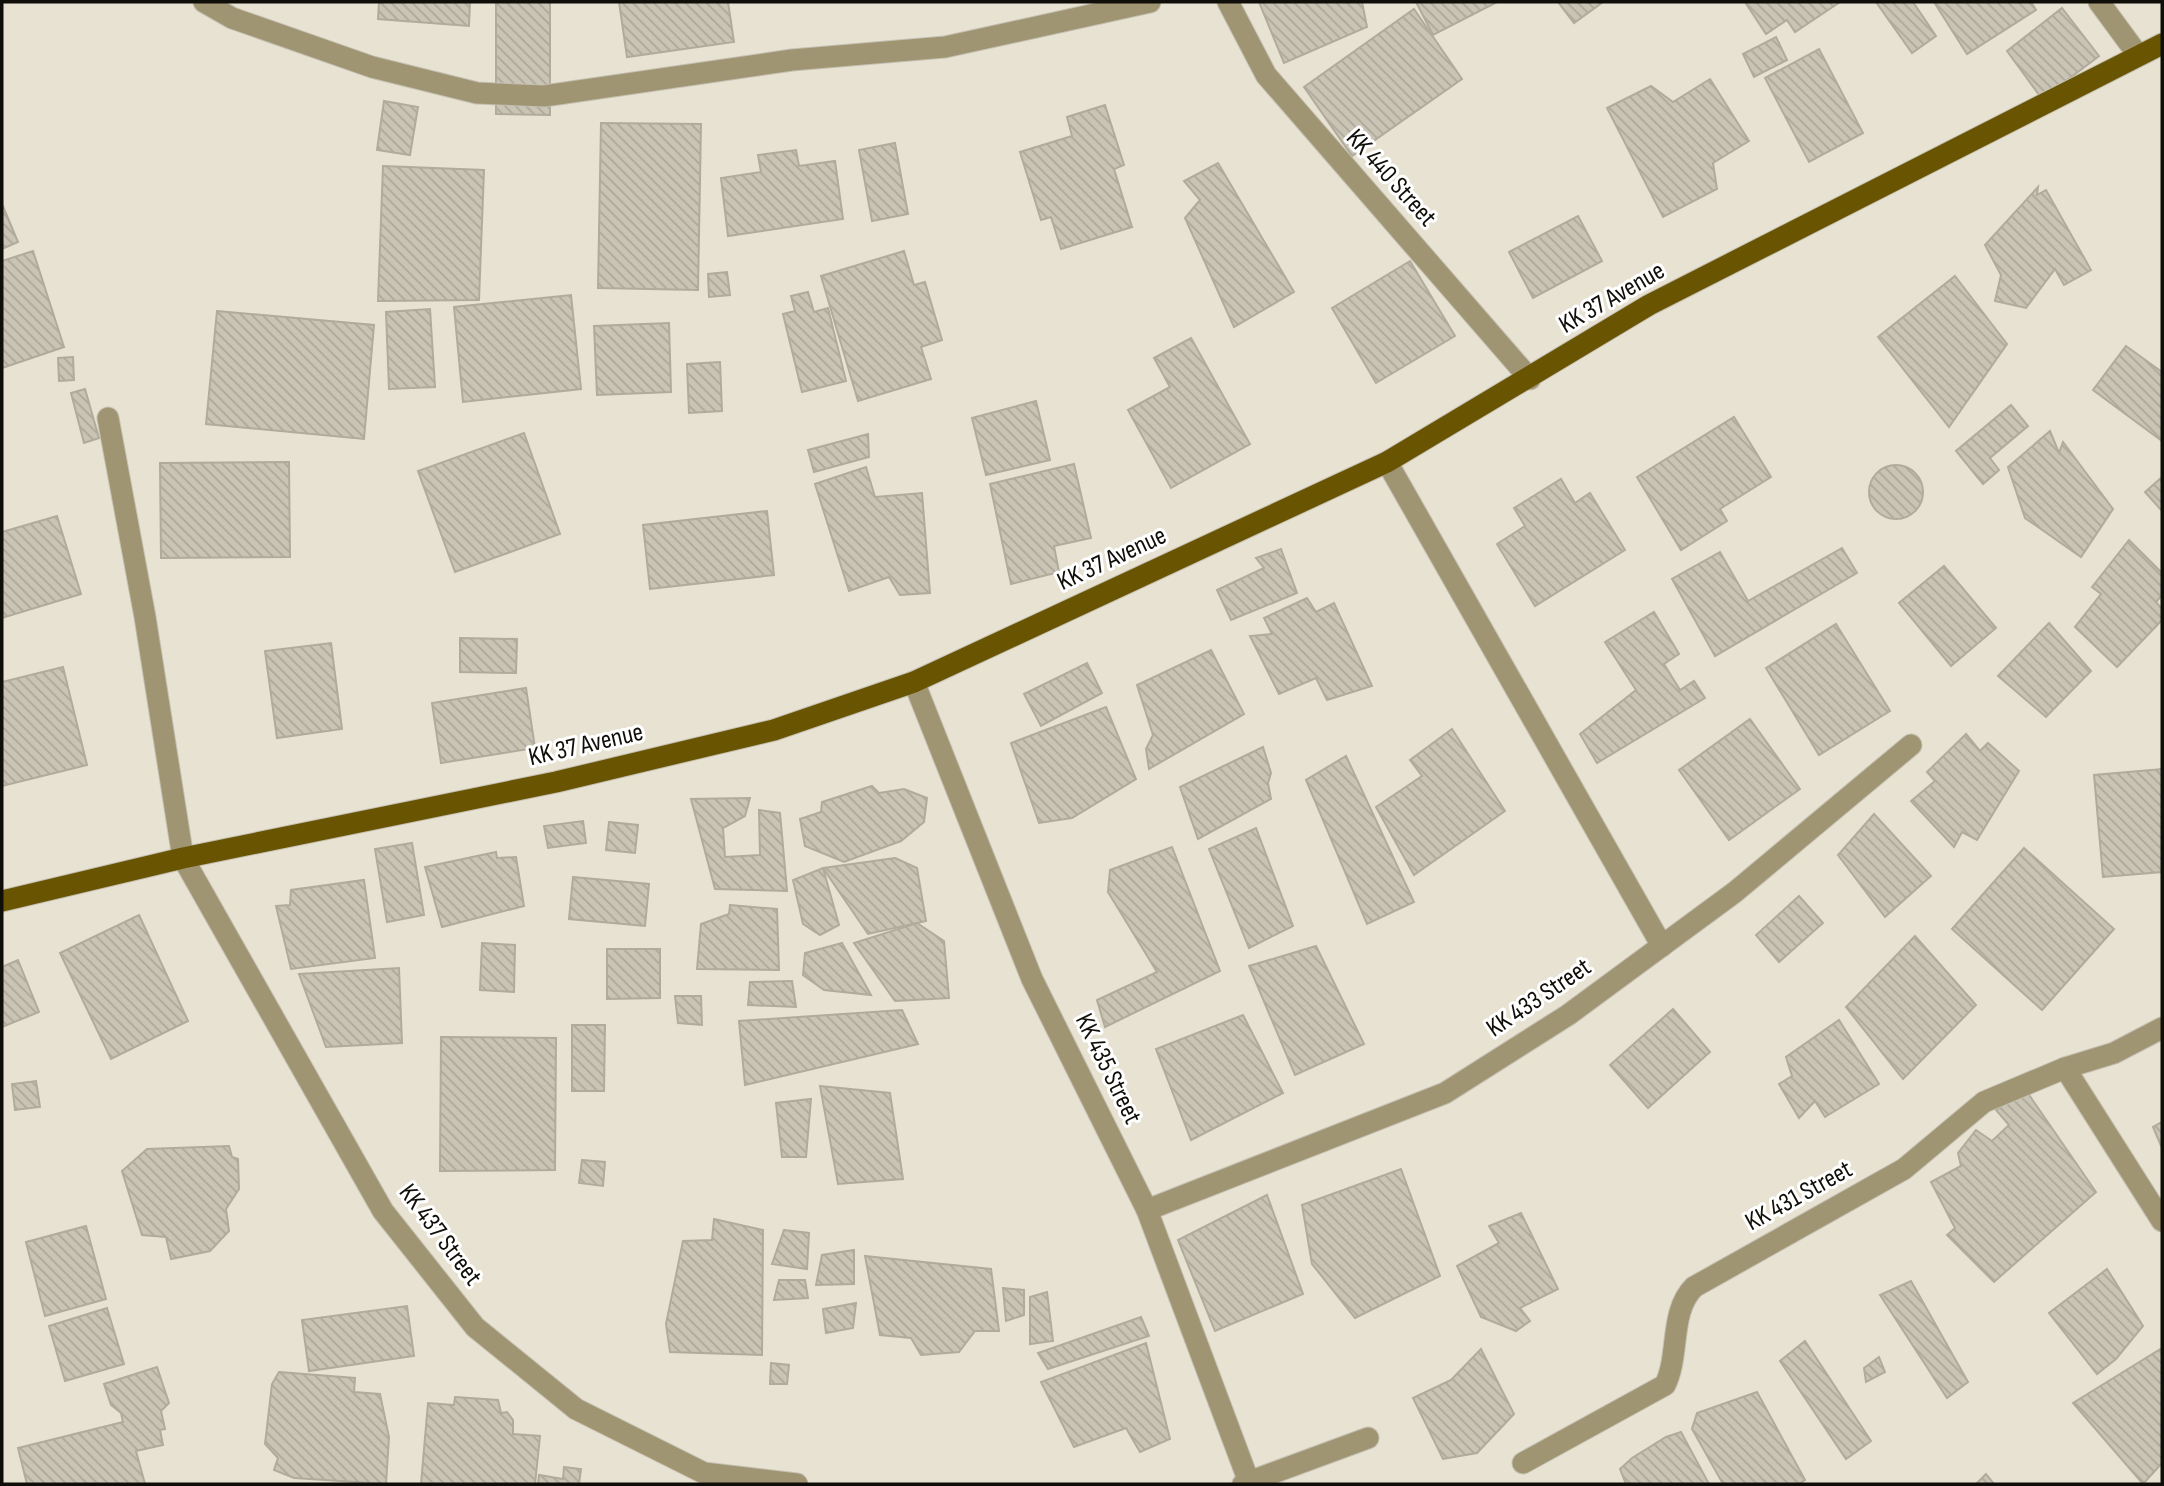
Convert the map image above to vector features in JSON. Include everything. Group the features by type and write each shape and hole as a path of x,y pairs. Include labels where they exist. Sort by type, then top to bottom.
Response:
{"main road":[{"name":"KK 37 Avenue","path":"2,901 183,858 556,782 774,730 914,682 1387,462 1530,379 1649,305 2162,44"}],"street":[{"path":"204,2 232,18 372,67 478,93 544,96 792,61 944,47 1150,2"},
{"name":"KK 440 Street","path":"1228,2 1266,75 1323,144 1530,379"},
{"path":"2099,2 2138,55"},
{"path":"108,418 145,617 183,858"},
{"path":"1387,462 1662,946"},
{"name":"KK 435 Street","path":"914,682 1032,979 1147,1210 1246,1483 1368,1438"},
{"name":"KK 433 Street","path":"1147,1210 1445,1093 1568,1015 1735,892 1911,746"},
{"name":"KK 437 Street","path":"183,858 383,1211 475,1326 576,1409 704,1473 797,1484"},
{"name":"KK 431 Street","path":"1523,1463 1665,1385 1672,1370 1684,1297 1694,1287 1904,1169 1984,1102 2065,1068 2113,1053 2162,1028"},
{"path":"2065,1068 2162,1221"}],"building":[{"path":"379,2 470,2 469,26 378,19"},
{"path":"496,2 550,2 550,115 496,114"},
{"path":"619,2 728,2 734,42 627,57"},
{"path":"1259,2 1362,2 1367,27 1284,63"},
{"path":"1416,2 1497,2 1433,35"},
{"path":"1558,2 1603,2 1574,23"},
{"path":"1745,2 1840,2 1795,32 1787,20 1766,34"},
{"path":"1876,2 1913,2 1936,36 1912,53"},
{"path":"1934,2 2031,2 2036,10 1967,54"},
{"path":"2062,8 2099,56 2042,99 2007,51"},
{"path":"1414,9 1462,79 1352,156 1304,87"},
{"path":"1776,37 1787,60 1754,77 1743,54"},
{"path":"1819,49 1863,133 1809,162 1765,78"},
{"path":"1710,79 1749,141 1713,163 1717,189 1663,217 1607,108 1651,86 1673,102"},
{"path":"384,101 418,107 410,155 377,150"},
{"path":"1105,105 1124,165 1114,169 1132,227 1061,249 1051,217 1041,220 1020,152 1072,136 1067,117"},
{"path":"601,123 701,124 698,290 598,288"},
{"path":"895,143 908,214 872,221 859,150"},
{"path":"796,150 799,166 835,161 843,219 728,236 721,178 761,172 758,155"},
{"path":"1218,163 1294,292 1234,327 1185,218 1200,200 1184,181"},
{"path":"383,166 484,170 479,300 378,301"},
{"path":"2038,187 2037,195 2046,190 2091,270 2064,285 2055,269 2026,308 1995,301 2001,275 1985,245"},
{"path":"2,204 18,242 2,249"},
{"path":"1578,216 1602,261 1533,298 1509,252"},
{"path":"33,251 64,347 2,368 2,261"},
{"path":"904,251 914,285 925,282 942,340 921,347 931,379 858,401 821,276"},
{"path":"1410,261 1455,336 1376,383 1332,308"},
{"path":"727,272 730,295 709,297 708,274"},
{"path":"1955,276 2007,344 1949,427 1878,337"},
{"path":"808,292 814,312 828,308 846,381 802,392 783,314 795,311 791,296"},
{"path":"571,295 581,389 463,402 454,307"},
{"path":"430,309 435,387 389,389 386,312"},
{"path":"217,311 374,325 364,439 206,424"},
{"path":"669,323 671,392 597,395 594,326"},
{"path":"1191,338 1250,444 1171,488 1128,410 1170,387 1154,358"},
{"path":"2126,346 2162,372 2162,441 2093,390"},
{"path":"73,357 74,380 59,381 58,358"},
{"path":"720,362 722,411 689,413 687,364"},
{"path":"85,389 99,438 84,443 71,393"},
{"path":"1036,401 1050,460 986,475 972,418"},
{"path":"2011,405 2028,426 1990,458 1999,470 1983,484 1956,451"},
{"path":"1734,417 1771,477 1720,509 1727,521 1681,550 1637,477"},
{"path":"2050,431 2059,453 2063,442 2113,509 2081,557 2025,518 2008,467"},
{"path":"524,433 560,534 455,572 418,471"},
{"path":"868,434 869,457 814,472 808,450"},
{"path":"289,462 290,557 161,558 160,463"},
{"path":"1074,464 1091,538 1054,546 1059,572 1011,584 990,484"},
{"path":"1896,465 1915,473 1923,492 1915,511 1896,519 1877,511 1869,492 1877,473"},
{"path":"866,467 875,497 922,493 930,593 900,595 889,577 849,591 815,484"},
{"path":"2162,477 2162,511 2145,492"},
{"path":"1561,479 1575,503 1590,493 1625,550 1535,606 1497,544 1525,526 1514,508"},
{"path":"767,511 774,575 650,589 643,525"},
{"path":"57,516 81,594 2,618 2,532"},
{"path":"2129,540 2162,573 2162,595 2156,602 2162,609 2162,620 2117,667 2075,627 2101,594 2092,587"},
{"path":"1842,548 1857,573 1715,656 1672,579 1720,552 1748,601"},
{"path":"1281,549 1297,593 1231,620 1217,590 1264,568 1256,558"},
{"path":"1944,566 1996,628 1951,666 1899,603"},
{"path":"1307,598 1316,612 1334,603 1372,686 1327,700 1316,678 1279,694 1250,636 1272,634 1264,618"},
{"path":"1654,612 1679,654 1664,664 1680,690 1694,681 1705,698 1597,763 1580,734 1636,690 1605,642"},
{"path":"2049,623 2091,671 2046,717 1998,676"},
{"path":"1836,624 1890,711 1819,755 1766,668"},
{"path":"460,638 517,639 516,673 460,672"},
{"path":"331,643 342,729 277,738 265,651"},
{"path":"1211,650 1244,714 1149,769 1146,749 1153,735 1137,685"},
{"path":"1087,663 1102,693 1041,726 1024,694"},
{"path":"63,667 87,765 2,786 2,682"},
{"path":"526,688 535,748 441,763 432,703"},
{"path":"1106,707 1136,779 1072,818 1039,823 1011,743"},
{"path":"1750,719 1800,789 1729,840 1679,770"},
{"path":"1452,729 1505,811 1414,875 1376,807 1422,776 1410,760"},
{"path":"1966,734 1980,751 1988,743 2019,771 1977,840 1962,832 1954,847 1911,801 1935,781 1927,772"},
{"path":"1263,747 1271,773 1268,783 1271,799 1198,839 1180,787"},
{"path":"1346,756 1414,902 1367,924 1306,780"},
{"path":"2162,769 2162,872 2103,877 2094,775"},
{"path":"872,786 879,793 904,789 927,798 924,822 901,841 844,862 805,846 800,819 821,812 822,802"},
{"path":"750,798 745,816 723,828 725,857 760,855 759,810 780,813 787,891 715,889 691,799"},
{"path":"1874,814 1931,876 1885,917 1838,855"},
{"path":"583,821 586,843 548,848 544,826"},
{"path":"609,822 638,825 635,853 606,850"},
{"path":"1256,828 1293,926 1249,948 1209,849"},
{"path":"412,843 424,915 387,922 375,849"},
{"path":"1172,847 1220,971 1105,1027 1097,1000 1157,972 1108,892 1110,870"},
{"path":"2024,848 2114,929 2042,1010 1952,929"},
{"path":"496,852 497,858 516,857 524,906 442,927 425,867"},
{"path":"895,858 917,868 926,921 868,934 823,868"},
{"path":"823,868 839,925 820,935 803,924 793,880"},
{"path":"573,877 649,884 645,926 569,919"},
{"path":"364,880 375,958 291,969 276,906 290,905 291,890"},
{"path":"1799,896 1823,923 1779,962 1756,935"},
{"path":"730,905 777,909 779,970 697,969 701,924 729,914"},
{"path":"139,915 188,1021 111,1059 60,953"},
{"path":"917,923 944,941 949,998 895,1001 854,943"},
{"path":"1915,936 1976,1005 1903,1079 1846,1007"},
{"path":"482,943 515,945 514,992 480,990"},
{"path":"842,943 871,995 824,990 803,975 805,953"},
{"path":"1316,946 1364,1044 1295,1075 1249,966"},
{"path":"607,949 660,949 660,998 607,999"},
{"path":"18,960 39,1012 2,1027 2,967"},
{"path":"399,968 402,1043 326,1047 299,974"},
{"path":"792,981 796,1007 748,1005 750,982"},
{"path":"675,996 701,996 702,1025 678,1023"},
{"path":"1673,1009 1710,1052 1648,1108 1610,1065"},
{"path":"902,1010 918,1044 745,1085 739,1021"},
{"path":"1243,1015 1283,1093 1191,1140 1156,1049"},
{"path":"1839,1020 1879,1084 1825,1117 1815,1101 1799,1118 1779,1084 1792,1076 1786,1057"},
{"path":"572,1025 605,1025 604,1091 572,1091"},
{"path":"441,1037 556,1038 555,1170 440,1171"},
{"path":"36,1081 40,1107 15,1110 12,1084"},
{"path":"820,1086 890,1093 903,1179 838,1184"},
{"path":"2025,1089 2096,1192 1994,1282 1947,1235 1955,1228 1931,1182 1961,1166 1958,1153 1976,1130 1992,1141 2009,1125 1996,1110"},
{"path":"811,1099 806,1157 782,1157 776,1103"},
{"path":"2162,1122 2162,1148 2153,1127"},
{"path":"229,1146 232,1157 238,1159 239,1189 226,1209 229,1231 210,1251 171,1259 166,1237 142,1235 122,1171 147,1149"},
{"path":"582,1160 605,1162 603,1186 579,1183"},
{"path":"1401,1169 1440,1276 1355,1318 1312,1264 1302,1205"},
{"path":"1267,1195 1303,1294 1215,1331 1178,1240"},
{"path":"1521,1213 1558,1289 1520,1308 1530,1321 1516,1331 1481,1317 1457,1266 1499,1243 1489,1226"},
{"path":"714,1219 763,1230 762,1355 670,1352 666,1324 683,1241 712,1240"},
{"path":"86,1226 106,1299 45,1316 26,1242"},
{"path":"784,1230 809,1233 807,1269 772,1264"},
{"path":"854,1250 854,1284 816,1285 822,1255"},
{"path":"865,1256 991,1269 999,1331 975,1331 959,1352 921,1355 911,1338 880,1335"},
{"path":"2107,1269 2143,1326 2116,1359 2097,1374 2049,1313"},
{"path":"779,1280 805,1280 808,1298 774,1300"},
{"path":"1911,1281 1968,1382 1947,1398 1880,1295"},
{"path":"1003,1288 1024,1290 1024,1315 1006,1321"},
{"path":"1047,1292 1053,1341 1030,1344 1030,1297"},
{"path":"856,1303 853,1328 826,1333 823,1309"},
{"path":"407,1306 414,1356 309,1371 302,1320"},
{"path":"107,1308 124,1364 65,1381 49,1326"},
{"path":"1141,1317 1149,1336 1048,1369 1038,1353"},
{"path":"1805,1341 1871,1441 1846,1459 1780,1361"},
{"path":"1146,1343 1170,1439 1140,1452 1126,1428 1074,1447 1041,1382"},
{"path":"2162,1348 2162,1463 2143,1484 2073,1403"},
{"path":"1481,1349 1514,1414 1477,1453 1443,1459 1413,1398 1451,1380"},
{"path":"1879,1357 1885,1372 1866,1382 1864,1368"},
{"path":"771,1363 789,1365 787,1384 770,1384"},
{"path":"157,1367 169,1403 161,1411 165,1429 160,1430 163,1445 136,1451 145,1484 27,1484 18,1448 123,1422 121,1413 111,1405 104,1384"},
{"path":"279,1372 355,1378 354,1392 380,1394 389,1437 386,1484 294,1478 274,1470 278,1458 265,1444 272,1384"},
{"path":"1757,1392 1805,1480 1799,1484 1723,1484 1692,1429 1697,1413"},
{"path":"455,1397 498,1400 501,1413 507,1412 513,1420 513,1434 540,1436 535,1484 421,1484 428,1403 454,1405"},
{"path":"1681,1432 1709,1484 1626,1484 1620,1469 1632,1458 1666,1437"},
{"path":"564,1467 581,1469 579,1484 538,1484 539,1475 563,1479"},
{"path":"1986,1474 1994,1484 1976,1484"}]}
